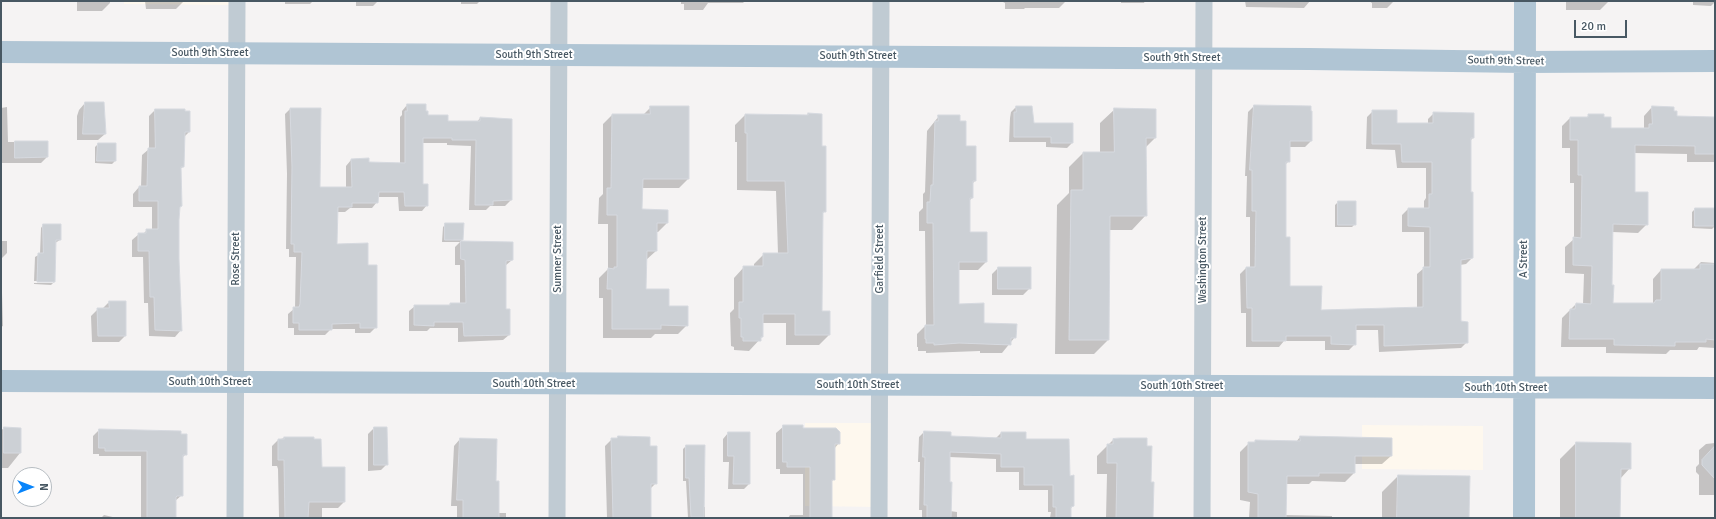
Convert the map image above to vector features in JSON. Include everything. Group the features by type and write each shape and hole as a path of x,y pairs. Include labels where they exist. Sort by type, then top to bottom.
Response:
{"main road":[{"name":"A Street","path":"1524,518 1525,1"},
{"name":"South 9th Street","path":"1,52 1203,58 1524,62 1715,61"},
{"name":"South 10th Street","path":"1,381 1715,388"}],"street":[{"name":"Rose Street","path":"234,518 237,1"},
{"name":"Sumner Street","path":"557,518 559,1"},
{"name":"Garfield Street","path":"879,518 881,1"},
{"name":"Washington Street","path":"1202,518 1204,1"}],"shaded area":[{"path":"124,1 237,1 237,5 124,4"},
{"path":"805,423 879,423 879,507 805,506"},
{"path":"1362,425 1483,426 1483,470 1362,469"}],"building":[{"path":"85,102 104,102 106,134 83,134"},
{"path":"407,104 426,104 426,111 428,111 428,115 448,115 448,121 480,121 480,117 512,119 512,200 493,201 493,205 475,205 476,140 423,138 423,184 428,184 428,206 405,206 404,192 379,192 378,203 352,203 352,207 338,207 337,244 368,243 368,265 377,265 377,328 360,328 360,323 332,324 332,330 299,330 299,323 293,323 293,307 299,307 300,304 302,252 294,252 294,244 291,244 292,167 290,108 321,108 320,187 352,187 351,159 369,158 369,162 405,163 405,111 407,111"},
{"path":"1254,105 1311,106 1312,141 1290,141 1290,162 1286,162 1286,237 1290,237 1290,286 1322,286 1321,310 1423,307 1423,267 1430,267 1430,227 1408,226 1408,208 1429,208 1429,194 1432,194 1432,162 1402,162 1401,144 1372,144 1372,110 1397,110 1397,123 1433,123 1433,112 1474,113 1474,138 1471,138 1473,258 1461,260 1461,321 1468,322 1468,343 1384,346 1384,325 1356,325 1356,345 1331,344 1331,336 1286,336 1286,341 1252,341 1252,308 1247,308 1246,267 1255,267 1256,211 1252,211 1252,170 1250,170"},
{"path":"650,106 689,106 689,179 643,179 642,209 668,210 668,223 657,223 657,251 647,251 646,289 669,289 669,306 688,306 688,326 661,325 661,329 612,329 612,289 607,289 608,268 614,269 614,267 617,267 617,215 607,215 607,188 611,188 612,114 650,114"},
{"path":"1016,106 1032,106 1034,123 1073,123 1073,143 1051,143 1051,137 1014,137 1014,112 1016,112"},
{"path":"1652,106 1674,107 1674,111 1677,111 1677,116 1715,117 1715,154 1695,154 1695,146 1635,145 1635,192 1648,192 1648,225 1613,224 1613,303 1654,303 1656,300 1661,300 1661,269 1700,269 1700,264 1715,264 1715,340 1706,339 1706,342 1675,342 1675,346 1614,345 1614,339 1569,339 1570,309 1575,309 1576,303 1591,304 1592,266 1573,265 1573,237 1581,238 1582,175 1578,175 1578,140 1570,140 1570,117 1588,117 1588,114 1604,114 1604,117 1611,117 1611,128 1649,128 1649,124 1652,124"},
{"path":"1114,108 1156,109 1156,138 1146,138 1147,216 1110,216 1109,340 1069,340 1071,190 1083,190 1083,152 1114,152"},
{"path":"155,109 185,109 185,111 190,111 190,132 185,132 184,167 181,167 182,206 180,207 179,220 182,331 155,330 154,297 150,297 149,251 138,251 138,233 146,233 146,229 158,229 158,201 139,201 139,186 147,186 148,148 155,148"},
{"path":"808,113 822,114 822,146 826,146 826,212 823,212 822,311 830,311 830,335 795,335 795,314 763,314 763,337 761,337 761,341 743,341 743,337 741,337 741,318 739,318 739,302 743,302 743,266 763,266 763,253 788,253 785,181 747,181 747,133 745,133 745,114 808,115"},
{"path":"938,115 960,115 960,121 966,121 966,146 976,146 976,181 973,181 973,198 970,198 970,232 987,232 987,262 959,262 959,304 984,303 984,323 1017,324 1016,338 1011,338 1011,345 959,343 934,345 934,343 926,343 925,325 934,325 933,223 927,223 927,202 930,202 931,185 933,185 935,121 938,121"},
{"path":"15,141 48,141 48,157 15,158"},
{"path":"98,143 116,143 116,161 97,161"},
{"path":"1338,201 1356,201 1356,225 1338,225"},
{"path":"1695,208 1715,208 1715,226 1695,226"},
{"path":"445,223 464,223 463,240 445,240"},
{"path":"43,224 61,224 61,240 56,240 55,282 37,282 38,253 43,253"},
{"path":"461,241 513,242 513,260 506,261 506,309 510,309 510,335 464,336 463,322 434,322 434,326 414,325 414,305 450,305 450,303 466,303 465,260 461,259"},
{"path":"998,267 1031,267 1031,289 998,289"},
{"path":"109,301 126,301 126,336 98,336 97,308 109,308"},
{"path":"783,425 803,425 803,428 836,428 840,432 840,444 835,444 835,480 832,480 832,518 810,518 810,467 787,467 787,462 783,462"},
{"path":"4,427 21,428 21,453 4,453"},
{"path":"374,427 387,427 388,465 374,465"},
{"path":"99,429 181,431 181,434 187,434 187,455 183,455 183,496 176,497 176,518 147,518 147,451 105,451 105,448 99,448"},
{"path":"924,431 951,432 951,436 1001,438 1001,432 1026,432 1026,439 1069,439 1070,476 1074,475 1074,506 1071,507 1071,518 1056,518 1056,507 1053,507 1053,485 1024,485 1024,467 1001,467 1001,454 950,452 950,482 952,482 951,518 927,518 927,505 924,505"},
{"path":"728,432 750,432 750,484 733,484 734,456 728,456"},
{"path":"618,436 650,437 650,446 657,446 657,484 651,484 651,518 613,518 611,438 617,438"},
{"path":"1300,436 1392,438 1392,456 1355,456 1355,473 1319,473 1319,476 1287,476 1286,518 1258,518 1258,494 1248,492 1248,442 1255,442 1255,440 1300,441"},
{"path":"284,437 314,437 314,439 321,439 322,467 345,467 345,502 309,502 308,518 285,518 284,460 278,460 278,439 284,439"},
{"path":"460,438 497,439 496,481 499,481 499,518 463,518 463,500 457,500"},
{"path":"1147,438 1147,446 1152,446 1151,482 1154,482 1153,518 1116,518 1117,463 1107,463 1107,444 1113,444 1113,439"},
{"path":"1576,442 1631,443 1631,469 1621,469 1620,518 1576,518"},
{"path":"686,445 705,445 704,517 691,517 689,478 686,478"},
{"path":"1715,446 1715,479 1702,465 1702,460"},
{"path":"1398,475 1470,476 1469,518 1397,518"}]}
